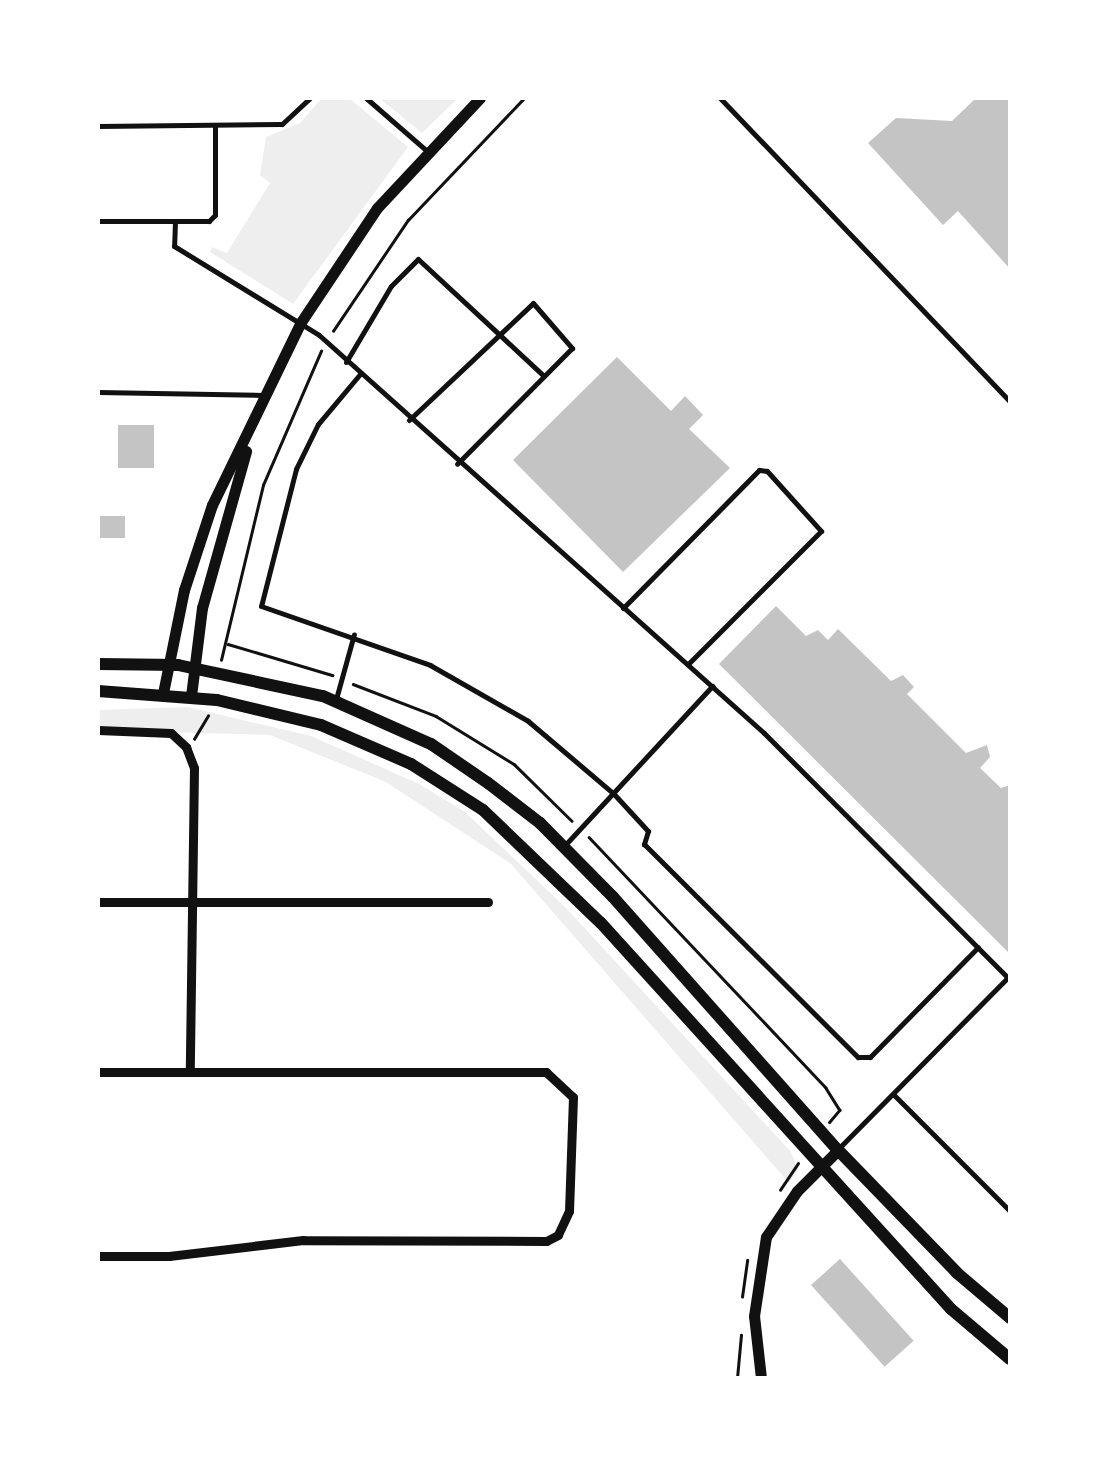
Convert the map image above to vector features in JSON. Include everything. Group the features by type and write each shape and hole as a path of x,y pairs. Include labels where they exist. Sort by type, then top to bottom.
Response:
{"main road":[{"path":"98,664 194,667 335,701 431,744 488,782 563,847 838,1150 957,1273 1010,1318"},
{"path":"98,692 191,696 284,714 368,742 483,810 601,923 818,1170 950,1309 1010,1359"}],"street":[{"path":"162,693 184,590 212,505 301,322 377,208 480,98"},
{"path":"191,696 226,511 259,414"},
{"path":"98,730 158,730 184,744 194,768 190,1072"},
{"path":"98,902 488,902"},
{"path":"98,1072 546,1072 558,1077 573,1097 569,1211 558,1235 546,1241 303,1240 98,1256"},
{"path":"760,1378 754,1316 766,1238 838,1150"}],"lane":[{"path":"98,126 282,124 310,98"},
{"path":"366,98 427,152"},
{"path":"720,98 1010,401"},
{"path":"98,221 208,222 215,215 215,124"},
{"path":"174,221 174,246 301,322 457,464 528,519 712,686 1009,978 838,1150"},
{"path":"346,362 391,286 418,259 544,376"},
{"path":"409,420 533,303 573,342 457,464"},
{"path":"360,374 318,424 296,469 266,565 261,606 354,634 479,690 613,792 648,831 644,844 858,1057 870,1057 978,947"},
{"path":"98,392 243,390 267,396"},
{"path":"623,608 758,470 767,471 820,531 688,664"},
{"path":"335,701 354,634"},
{"path":"563,847 712,686"},
{"path":"893,1094 1010,1211"}],"path":[{"path":"224,648 228,644"},
{"path":"184,744 209,708"}],"shaded area":[{"path":"322,98 349,98 408,147 293,304 210,252 212,247 227,253 270,183 260,175 266,137 300,123"},
{"path":"379,98 458,98 422,133"},
{"path":"187,707 311,736 419,784 465,812 566,908 791,1152 798,1170 789,1183 511,864 386,782 270,735 98,730 98,710"}],"building":[{"path":"976,98 1010,98 1010,269 958,211 943,225 868,143 896,118 952,121"},
{"path":"617,357 671,411 685,396 703,415 689,429 730,468 623,572 513,460"},
{"path":"118,425 154,425 154,468 118,468"},
{"path":"98,516 125,516 125,538 98,538"},
{"path":"776,606 806,636 818,630 828,640 838,629 891,681 903,675 914,687 907,694 966,753 987,745 990,757 980,768 1001,788 1010,785 1010,954 719,664"},
{"path":"840,1259 914,1341 885,1367 811,1285"}]}
